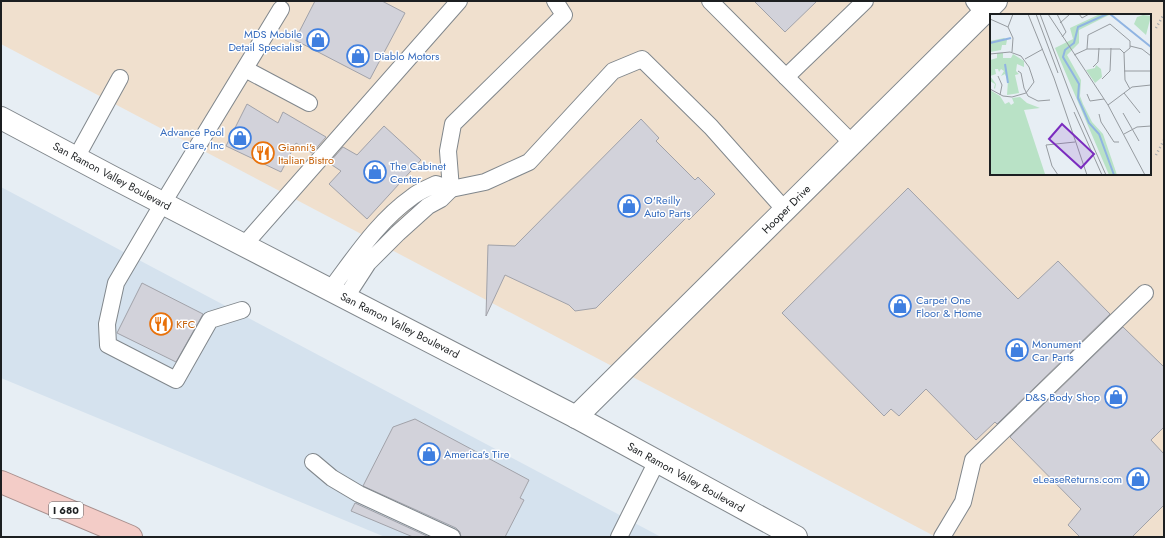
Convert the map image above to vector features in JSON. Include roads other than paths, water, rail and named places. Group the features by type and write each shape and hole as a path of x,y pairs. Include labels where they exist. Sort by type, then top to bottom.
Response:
{"highway":[{"name":"I 680","path":"1,482 131,537"}],"main road":[{"name":"Hooper Drive","path":"576,417 852,143 984,5"},
{"name":"San Ramon Valley Boulevard","path":"1,118 576,417 657,461 769,531 796,537"}],"lane":[{"path":"244,245 459,1"},
{"path":"451,189 448,150 453,124 564,15 555,1"},
{"path":"710,1 852,143"},
{"path":"786,77 866,1"},
{"path":"242,310 210,320 176,380 108,345 107,324 116,283 281,9"},
{"path":"338,294 398,233 428,206 441,199 451,189 485,182 529,162 613,71 642,59 711,127 785,210"},
{"path":"245,69 309,103"},
{"path":"76,158 120,78"},
{"path":"942,537 963,502 973,460 1145,293"},
{"path":"619,537 657,461"},
{"path":"313,462 332,478 359,494 452,537"}],"place":[{"name":"MDS Mobile Detail Specialist","path":"318,40"},
{"name":"Diablo Motors","path":"358,56"},
{"name":"Advance Pool Care, Inc","path":"240,138"},
{"name":"Gianni's Italian Bistro","path":"263,153"},
{"name":"The Cabinet Center","path":"375,172"},
{"name":"O'Reilly Auto Parts","path":"629,206"},
{"name":"Carpet One Floor & Home","path":"900,306"},
{"name":"KFC","path":"161,324"},
{"name":"Monument Car Parts","path":"1017,350"},
{"name":"D&S Body Shop","path":"1116,397"},
{"name":"America's Tire","path":"429,454"},
{"name":"eLeaseReturns.com","path":"1138,479"}]}
